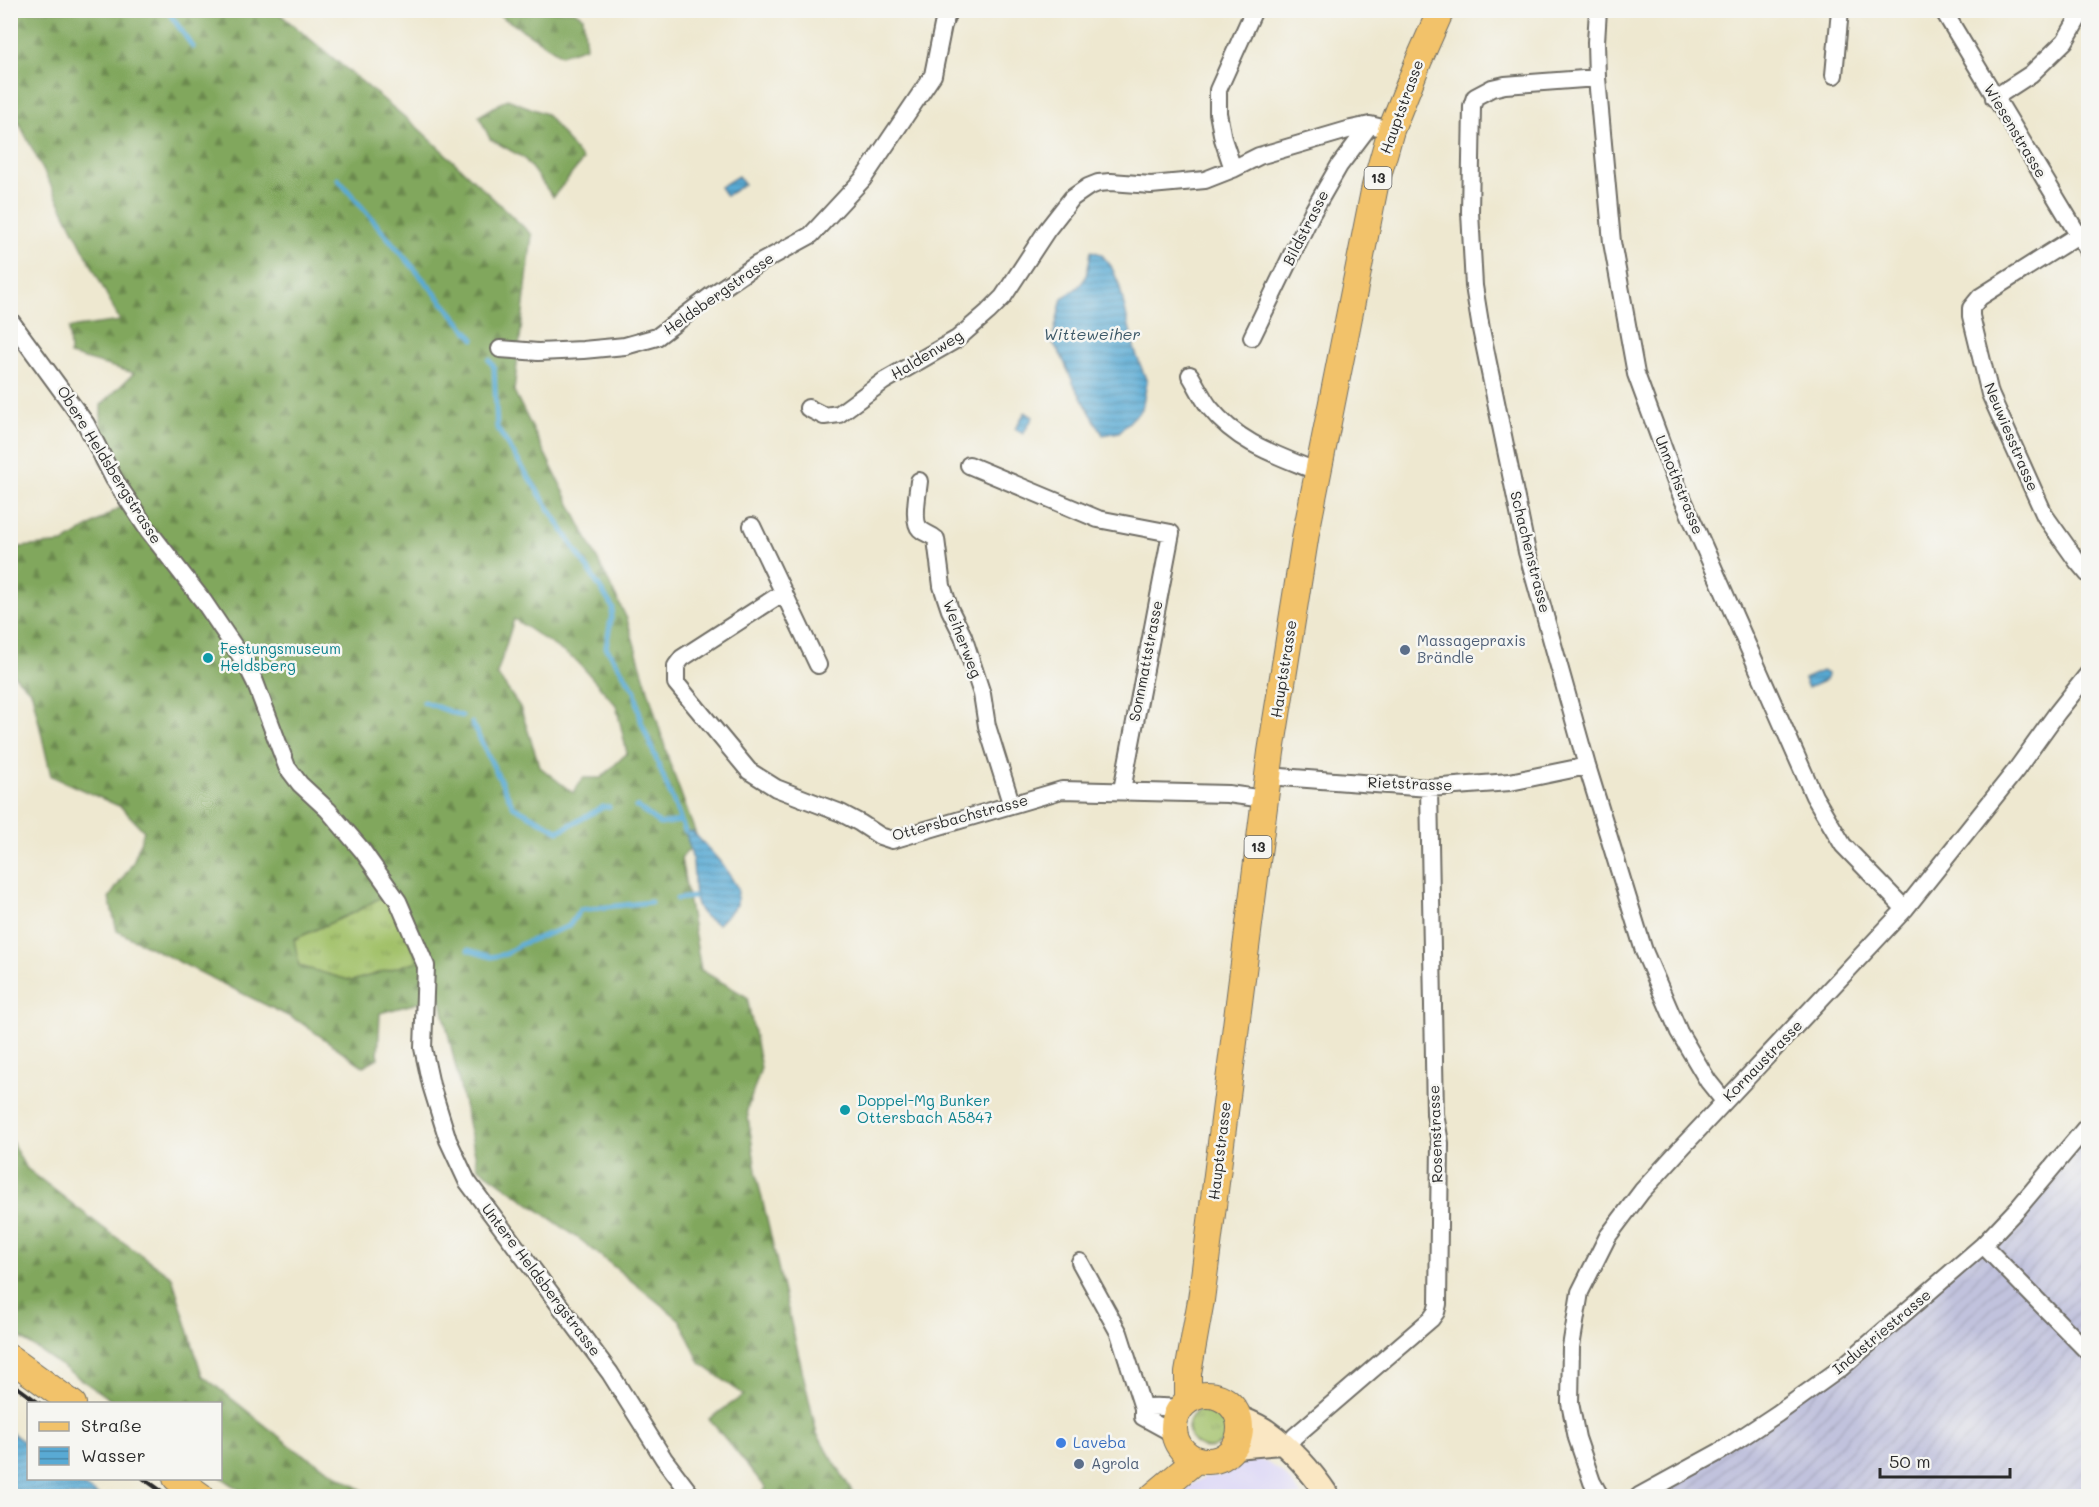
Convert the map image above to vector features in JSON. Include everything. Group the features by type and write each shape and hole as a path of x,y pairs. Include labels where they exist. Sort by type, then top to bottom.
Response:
{"main road":[{"name":"Hauptstrasse","path":"1184,1404 1195,1343 1266,787 1304,545 1375,186 1381,128 1419,60 1442,10"},
{"name":"Hauptstrasse","path":"1195,1343 1214,1395"},
{"path":"10,1358 70,1402"},
{"path":"1155,1494 1175,1437 1175,1418 1184,1404 1205,1394 1214,1395 1229,1403 1238,1417 1240,1432 1235,1447 1214,1461 1196,1460 1180,1449 1175,1437"},
{"path":"1238,1417 1267,1431 1283,1445 1314,1475 1328,1497"},
{"path":"1235,1447 1283,1445"},
{"path":"1155,1494 1196,1460"},
{"path":"177,1480 201,1497"}],"street":[{"name":"Heldsbergstrasse","path":"500,349 538,352 583,350 625,346 657,337 756,265 811,235 863,179 933,75 943,26 949,10"},
{"path":"1233,169 1218,112 1218,90 1254,10"},
{"name":"Unnothstrasse","path":"1598,10 1597,78 1614,254 1636,374 1678,488 1814,796 1843,845 1905,909"},
{"path":"1834,75 1840,10"},
{"name":"Wiesenstrasse","path":"1943,10 2088,251"},
{"path":"1994,98 2031,74 2065,41 2083,10"},
{"name":"Schachenstrasse","path":"1597,78 1499,87 1482,92 1475,97 1472,106 1470,212 1474,286 1527,552 1587,766 1644,951 1679,1032 1708,1081 1724,1101"},
{"name":"Haldenweg","path":"808,408 824,416 839,414 884,381 957,339 1003,297 1047,230 1072,198 1088,187 1098,183 1176,184 1205,180 1259,156 1381,128"},
{"name":"Bildstrasse","path":"1252,337 1317,203 1339,166 1381,128"},
{"name":"Neuwiesstrasse","path":"2078,235 1980,297 1971,308 1971,316 1990,393 2045,516 2088,574"},
{"name":"Obere Heldsbergstrasse","path":"10,320 86,424 114,478 148,530 204,602 246,664 287,767 362,850 398,901 426,966 423,1048"},
{"path":"1190,375 1209,407 1225,424 1256,447 1318,472"},
{"name":"Sonnmattstrasse","path":"969,465 1098,519 1171,532 1122,790"},
{"name":"Weiherweg","path":"919,481 917,524 919,528 936,539 942,586 950,610 963,636 982,694 987,726 1011,803"},
{"path":"752,526 818,664"},
{"name":"Ottersbachstrasse","path":"784,592 682,658 676,666 676,683 734,755 756,776 776,788 841,813 880,836 892,840 1011,803 1062,790 1228,794 1266,787"},
{"name":"Kornaustrasse","path":"1600,1497 1592,1482 1577,1438 1570,1403 1571,1347 1580,1292 1608,1236 1642,1191 1905,909 2016,771 2088,674"},
{"name":"Rietstrasse","path":"1266,787 1429,788 1510,782 1587,766"},
{"name":"Rosenstrasse","path":"1283,1445 1431,1319 1438,1304 1440,1143 1435,1114 1429,788"},
{"name":"Untere Heldsbergstrasse","path":"423,1048 431,1085 448,1140 467,1181 610,1373 664,1459 692,1497"},
{"name":"Industriestrasse","path":"1639,1497 1721,1451 1841,1368 1983,1245 2019,1207 2088,1125"},
{"path":"1983,1245 2088,1352"},
{"path":"1080,1262 1119,1333 1143,1408 1143,1417 1175,1437"},
{"path":"1143,1408 1154,1405 1167,1408 1184,1404"}],"shaded area":[{"path":"2088,1120 2088,1496 1638,1496 1777,1414 1983,1245"},
{"path":"1255,1458 1283,1473 1302,1496 1177,1496 1204,1477 1224,1475"}],"green space":[{"path":"11,11 276,11 418,128 532,235 514,391 627,619 670,764 698,840 681,858 701,970 747,997 761,1068 747,1110 757,1177 817,1434 855,1496 760,1496 766,1488 709,1419 744,1395 700,1363 680,1320 582,1241 478,1167 440,997 380,1013 378,1058 363,1066 300,1022 117,931 109,898 133,863 144,831 121,807 51,776 32,693 11,672 10,548 63,543 135,498 101,462 101,405 134,373 70,355 69,328 120,321 11,107","holes":["514,619 578,662 616,705 627,753 601,778 583,778 573,793 540,767 520,707 497,674","388,893 418,961 352,981 299,966 294,939 355,912"]},
{"path":"493,11 574,11 583,17 586,47 561,55"},
{"path":"507,99 546,114 583,160 553,197 524,158 490,139 479,116"},
{"path":"388,893 418,961 352,981 299,966 293,940 355,912"},
{"path":"11,1140 25,1167 102,1227 172,1277 202,1375 296,1450 372,1496 249,1496 222,1478 222,1402 114,1402 11,1331"},
{"path":"1208,1408 1222,1414 1228,1428 1222,1442 1208,1448 1194,1442 1188,1428 1194,1414"}],"water":[{"path":"738,176 744,184 726,196 720,187"},
{"name":"Witteweiher","path":"1091,251 1101,254 1111,266 1119,284 1135,351 1147,382 1142,409 1119,432 1103,435 1052,341 1062,298 1076,289 1084,280"},
{"path":"1025,412 1033,417 1023,434 1015,429"},
{"path":"1822,671 1827,674 1826,680 1808,688 1804,679"},
{"path":"685,831 693,832 724,866 738,889 737,905 718,924 702,913 695,899 691,852"},
{"path":"11,1432 27,1444 27,1480 75,1480 99,1496 24,1496 11,1486"}],"waterway":[{"path":"167,10 193,47"},
{"path":"338,179 474,339"},
{"path":"489,360 494,367 497,428 613,608 606,647 635,691 641,721 685,831"},
{"path":"424,702 462,716"},
{"path":"472,723 513,806 559,831 603,807 609,807"},
{"path":"636,807 660,824 681,821"},
{"path":"677,899 693,897"},
{"path":"468,950 491,957 506,954 519,945 569,926 580,910 651,902"}],"railway":[{"path":"10,1382 37,1402"},
{"path":"146,1480 168,1496"}],"place":[{"name":"Massagepraxis Brändle","path":"1405,650"},
{"name":"Festungsmuseum Heldsberg","path":"208,658"},
{"name":"Doppel-Mg Bunker Ottersbach A5847","path":"845,1110"},
{"name":"Laveba","path":"1061,1443"},
{"name":"Agrola","path":"1079,1464"}]}
